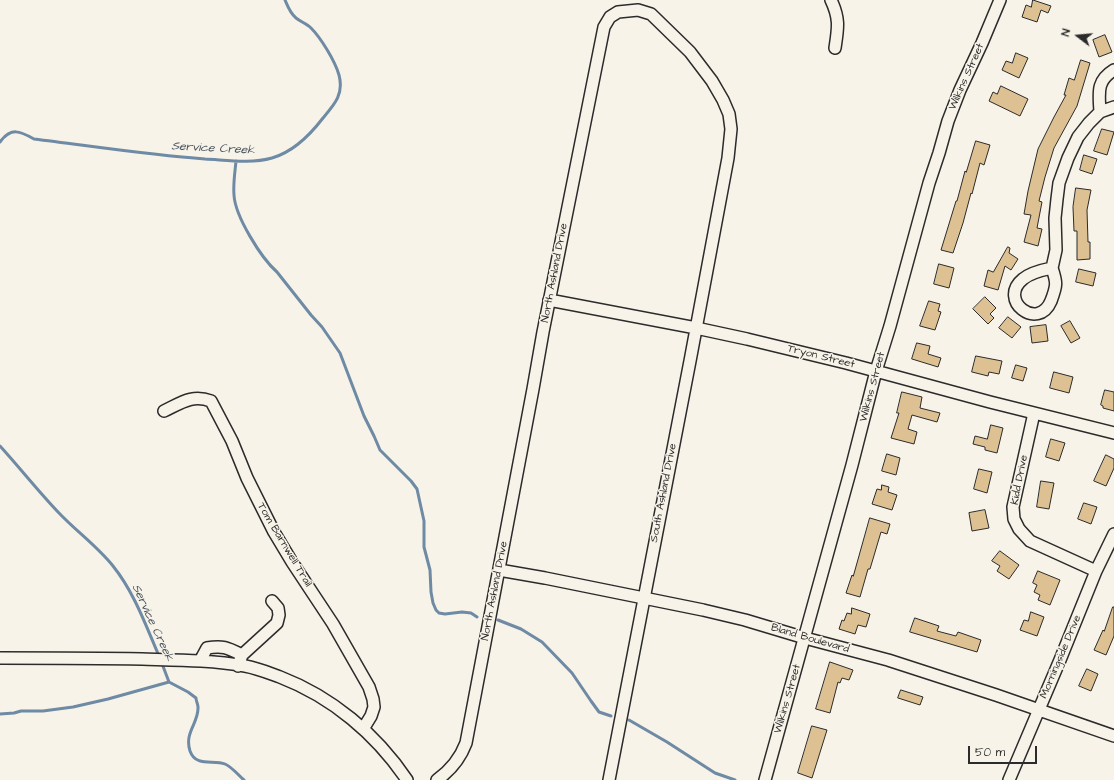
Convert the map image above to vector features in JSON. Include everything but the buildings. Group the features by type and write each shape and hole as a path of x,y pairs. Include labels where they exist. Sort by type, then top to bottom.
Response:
{"street":[{"path":"831,0 836,11 838,26 836,48"},
{"name":"Wilkins Street","path":"765,780 852,465 876,371 890,326 929,183 948,122 960,90 1000,0"},
{"name":"North Ashland Drive","path":"437,780 449,771 456,763 466,743 549,300 604,27 610,17 618,12 638,10 651,14 690,52 712,80 723,100 729,114 730,129 728,158 719,206"},
{"path":"1100,112 1100,85 1104,77 1114,70"},
{"path":"1052,268 1056,250 1055,218 1057,199 1063,169 1078,137 1089,123 1100,112 1114,107"},
{"name":"South Ashland Drive","path":"609,780 719,206"},
{"name":"Tryon Street","path":"549,300 755,340 1114,433"},
{"name":"Tom Barnwell Trail","path":"164,411 196,398 203,398 211,401 232,441 246,478 274,532 333,624 369,688 374,707 371,716 363,728"},
{"name":"Kidd Drive","path":"1034,413 1013,507 1014,519 1019,529 1030,541 1096,571"},
{"name":"Morningside Drive","path":"1009,780 1096,571 1114,534"},
{"name":"Bland Boulevard","path":"499,570 710,611 745,620 888,660 996,695 1114,736"},
{"path":"238,666 242,655 277,623 279,615 278,608 272,601"},
{"path":"200,661 202,654 207,648 218,646 230,648 242,655"},
{"path":"0,658 200,661 245,666 270,673 292,681 313,692 346,714 363,728 387,753 407,780"}],"waterway":[{"name":"Service Creek","path":"0,142 8,134 12,132 20,132 34,139 141,153 230,161 264,160 287,152 312,131 335,103 339,93 340,82 337,69 319,38 308,25 292,14 285,0"},
{"path":"236,161 234,187 235,204 250,236 264,257 322,327 340,353 364,416 380,450 417,489 424,521 424,547 430,570 431,592 436,610 439,613 445,614 462,612 471,613 477,617"},
{"name":"Service Creek","path":"0,446 59,513 113,566 133,598 159,656"},
{"path":"498,620 521,629 542,642 572,673 599,712 611,716"},
{"name":"Service Creek","path":"161,661 169,682"},
{"path":"169,682 196,698 198,713 189,738 190,751 196,760 228,765 244,780"},
{"name":"Service Creek","path":"0,714 73,707 169,682"},
{"path":"629,720 667,742 715,773 735,780"}]}
